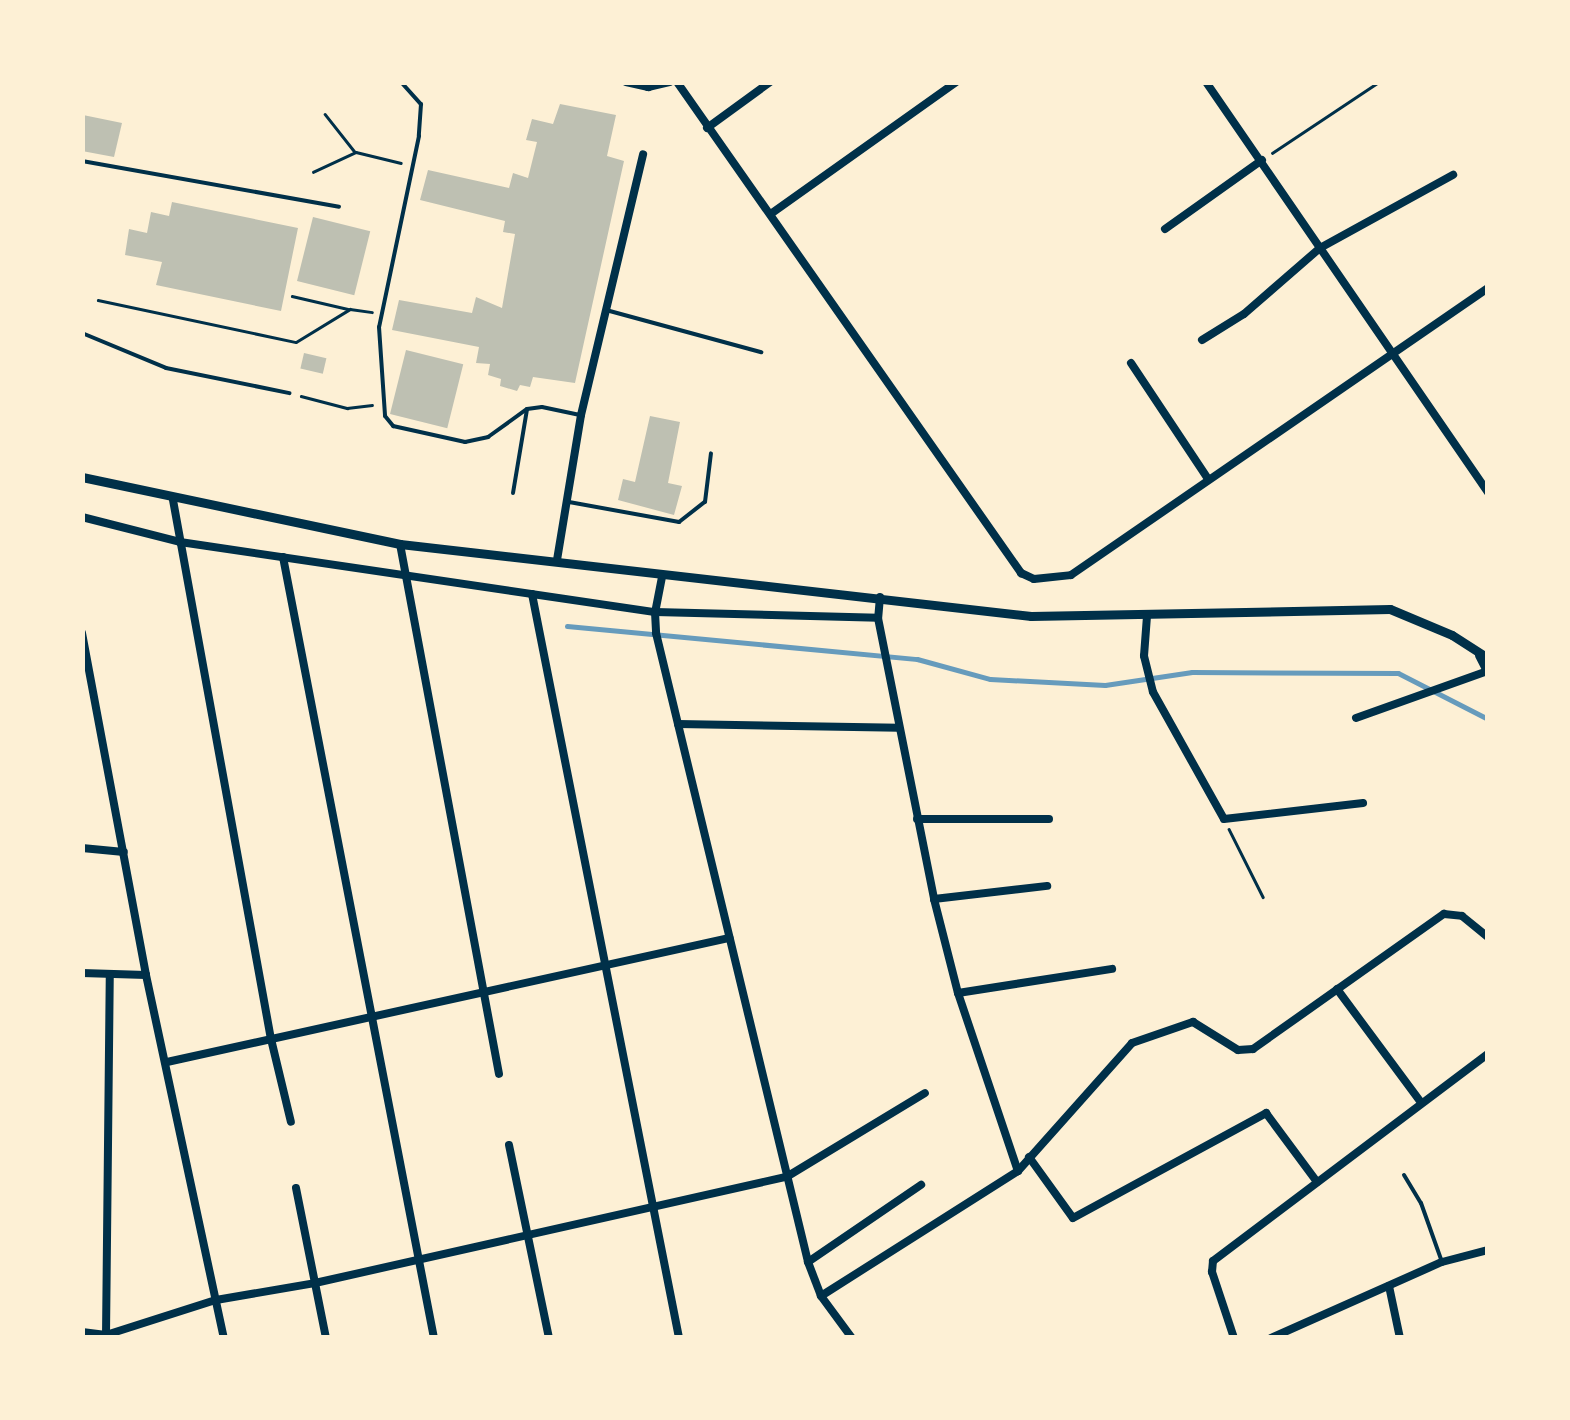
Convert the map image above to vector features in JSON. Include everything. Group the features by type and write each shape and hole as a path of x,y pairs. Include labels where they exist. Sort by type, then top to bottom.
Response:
{"street":[{"path":"626,82 648,87 669,82"},
{"path":"677,82 1021,573 1050,580 1070,575 1488,288"},
{"path":"707,128 770,82"},
{"path":"772,213 956,82"},
{"path":"1206,82 1488,492"},
{"path":"558,560 581,415 643,154"},
{"path":"1166,229 1262,160"},
{"path":"1202,340 1244,314 1320,248 1453,175"},
{"path":"1130,362 1208,478"},
{"path":"82,478 173,500 400,544 558,560 662,577 1031,616 1390,609 1452,635 1483,656 1487,672 1356,718"},
{"path":"173,500 272,1039 291,1122"},
{"path":"82,517 180,542 655,612 878,618"},
{"path":"400,544 499,1074"},
{"path":"283,557 434,1338"},
{"path":"662,577 655,612 678,724 808,1262 820,1296 852,1338"},
{"path":"532,594 650,1209 679,1338"},
{"path":"880,598 878,618 934,900 958,993 1018,1170"},
{"path":"1147,616 1144,656 1153,692 1224,819 1363,803"},
{"path":"82,633 146,975 224,1338"},
{"path":"678,724 899,728"},
{"path":"917,819 1049,818"},
{"path":"82,848 124,852"},
{"path":"934,900 1047,886"},
{"path":"820,1296 1018,1170 1132,1043 1193,1022 1246,1051 1444,914 1462,916 1488,937"},
{"path":"166,1062 606,969 729,938"},
{"path":"958,993 1112,969"},
{"path":"82,973 146,975"},
{"path":"106,1336 110,976"},
{"path":"1337,989 1420,1102"},
{"path":"1234,1338 1212,1272 1213,1261 1286,1210 1420,1102 1488,1054"},
{"path":"82,1332 106,1336 216,1300 314,1283 788,1176 924,1094"},
{"path":"1029,1157 1073,1218 1266,1113 1318,1182"},
{"path":"509,1145 549,1338"},
{"path":"808,1262 921,1185"},
{"path":"296,1188 326,1338"},
{"path":"1271,1338 1442,1262 1488,1250"},
{"path":"1389,1286 1400,1338"}],"lane":[{"path":"402,82 421,104 381,314 383,404 393,426 465,442 488,437 527,410 542,407 581,415"},
{"path":"82,160 340,207"},
{"path":"606,310 762,352"},
{"path":"82,333 166,368 289,393"},
{"path":"513,494 527,410"},
{"path":"569,502 680,522 706,502 711,454"},
{"path":"1404,1175 1421,1203 1442,1262"}],"path":[{"path":"1262,160 1379,82"},
{"path":"325,114 356,152 412,165"},
{"path":"313,172 356,152"},
{"path":"292,296 381,314"},
{"path":"98,300 296,342 350,309"},
{"path":"289,393 347,408 383,404"},
{"path":"1224,819 1263,897"}],"building":[{"path":"560,104 616,115 607,156 624,161 575,383 533,377 530,387 520,385 517,391 500,386 501,379 488,375 490,364 476,363 479,347 392,330 399,300 472,313 476,297 502,308 515,234 503,232 505,221 420,200 428,170 509,188 513,173 528,178 537,142 526,140 532,119 553,124"},
{"path":"83,115 122,123 114,157 82,151"},
{"path":"172,202 298,228 281,311 156,285 162,262 125,255 129,229 147,233 151,212 169,216"},
{"path":"313,217 370,231 354,295 297,281"},
{"path":"406,350 463,364 447,428 390,414"},
{"path":"304,353 326,358 323,374 300,369"},
{"path":"650,416 680,422 668,483 682,486 674,515 618,500 623,479 635,482"}],"waterway":[{"path":"567,626 917,659 990,679 1105,685 1192,672 1398,673 1488,719"}]}
